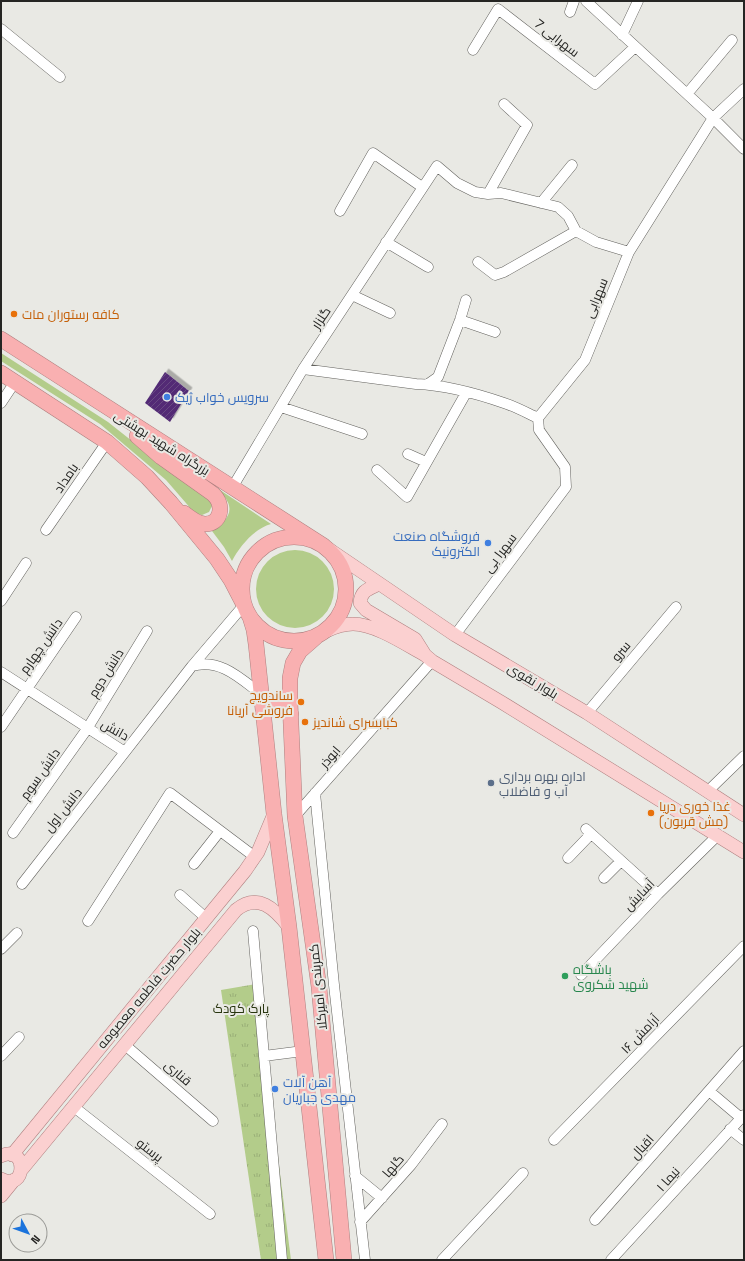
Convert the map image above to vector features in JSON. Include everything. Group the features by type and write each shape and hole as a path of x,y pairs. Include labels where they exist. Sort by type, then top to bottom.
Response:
{"highway":[{"name":"بزرگراه شهید بهشتی","path":"1,340 324,546"},
{"path":"1,373 107,442 147,477 171,502 225,570 247,611 258,627 268,635 280,640 304,640 321,634 335,622 341,612 345,600 345,576 340,564 333,554 324,546 313,540 300,537 274,541 263,547 254,556 247,567 242,586 242,593 247,611"},
{"path":"101,404 158,455 213,494 217,498 221,508 217,518 204,524 193,520 171,502"},
{"name":"کمربندی امیرکلا","path":"247,611 254,630 256,644 260,694 303,1051 324,1260"},
{"name":"کمربندی امیرکلا","path":"321,634 300,651 293,663 290,678 290,702 295,816 319,987 344,1260"},
{"path":"263,717 270,705 277,704 287,707 291,714"}],"main road":[{"name":"بلوار نقوی","path":"324,546 455,635 587,713 744,815"},
{"path":"379,584 365,590 361,596 360,603 366,610 415,639 428,658"},
{"path":"321,634 345,625 353,624 371,627 428,658 501,702 744,852"},
{"name":"بلوار حضرت فاطمه معصومه","path":"5,1153 111,1033 245,871 262,844 274,814"},
{"name":"بلوار حضرت فاطمه معصومه","path":"7,1180 20,1174 22,1169 240,907 249,903 264,904 275,911 288,927"},
{"path":"111,1033 125,1045"},
{"path":"5,1153 19,1160 22,1169"},
{"path":"1,1196 7,1180"}],"street":[{"path":"570,12 574,1"},
{"path":"586,1 713,118 744,149"},
{"path":"622,35 638,1"},
{"name":"سهرابی 7","path":"473,50 498,9 595,84 635,47"},
{"path":"1,29 60,77"},
{"path":"687,94 732,40"},
{"name":"سهرابی","path":"538,418 585,360 629,252 713,118 744,89"},
{"path":"488,194 527,125 504,104"},
{"path":"340,211 373,153 422,188"},
{"path":"541,203 572,165"},
{"name":"گلزار","path":"232,488 303,369 437,166 457,184 475,192 488,194"},
{"path":"488,194 501,193 558,207 568,216 576,231 596,242 629,252"},
{"path":"478,262 495,275 504,272 576,231"},
{"path":"386,242 428,267"},
{"path":"352,295 390,313"},
{"path":"428,384 438,377 466,300"},
{"path":"460,320 495,332"},
{"path":"303,369 416,384 428,384 505,403 538,418"},
{"path":"1,403 15,382"},
{"path":"377,470 407,497 466,393"},
{"path":"281,406 362,434"},
{"name":"سهرا بی","path":"455,635 566,487 565,467 539,430 538,418"},
{"name":"بامداد","path":"46,530 107,442"},
{"path":"408,454 426,462"},
{"path":"1,601 26,564"},
{"name":"سرو","path":"587,713 676,606"},
{"name":"دانش","path":"1,672 87,729 125,752 192,666 247,611"},
{"name":"دانش چهارم","path":"1,727 76,617"},
{"name":"دانش دوم","path":"87,729 147,632"},
{"name":"ابوذر","path":"295,816 316,793 428,658"},
{"path":"192,666 204,663 220,667 240,678 260,694"},
{"name":"دانش سوم","path":"13,833 87,729"},
{"name":"دانش اول","path":"22,884 125,752"},
{"path":"708,791 744,756"},
{"path":"316,793 334,985 365,1260"},
{"path":"88,921 170,794 255,857"},
{"path":"194,864 220,831"},
{"path":"568,858 588,832 658,894"},
{"name":"آسایش","path":"581,975 658,894 717,836"},
{"path":"604,878 621,861"},
{"path":"180,895 206,918"},
{"path":"310,921 328,917"},
{"path":"253,931 282,1260"},
{"path":"1,949 17,933"},
{"name":"آرامش ۱۶","path":"554,1140 744,946"},
{"path":"319,987 334,985"},
{"path":"1,1056 19,1037"},
{"name":"قناری","path":"125,1045 213,1121"},
{"path":"264,1056 303,1051"},
{"name":"اقبال","path":"595,1220 744,1051"},
{"path":"709,1091 742,1116"},
{"name":"پرستو","path":"74,1106 210,1214"},
{"name":"نیما ۱","path":"611,1260 742,1116"},
{"name":"گلها","path":"360,1222 411,1165 442,1124"},
{"path":"730,1129 744,1140"},
{"path":"442,1260 523,1173"},
{"path":"355,1176 382,1198"}],"green space":[{"path":"1,353 108,422 210,500 212,506 209,512 202,515 192,510 166,480 100,424 1,361"},
{"path":"169,456 271,524 253,534 239,550 232,561 212,531 222,523 228,515 229,506 227,501 223,495"},
{"path":"295,550 310,553 323,561 331,574 334,589 331,604 323,617 310,625 295,628 280,625 267,617 259,604 256,589 259,574 267,561 280,553"},
{"name":"پارک کودک","path":"256,984 291,1260 261,1260 221,990"}],"building":[{"name":"سرویس خواب ژیک","path":"165,372 189,391 170,422 145,403"}],"place":[{"name":"کافه رستوران مات","path":"14,314"},
{"name":"سرویس خواب ژیک","path":"167,397"},
{"name":"فروشگاه صنعت الکترونیک","path":"488,543"},
{"name":"ساندویچ فروشی آریانا","path":"301,702"},
{"name":"کبابسرای شاندیز","path":"305,722"},
{"name":"اداره بهره برداری آب و فاضلاب","path":"491,783"},
{"name":"غذا خوری دریا (مش قربون)","path":"651,813"},
{"name":"باشگاه شهید شکروی","path":"565,976"},
{"name":"آهن آلات مهدی جباریان","path":"275,1089"}]}
